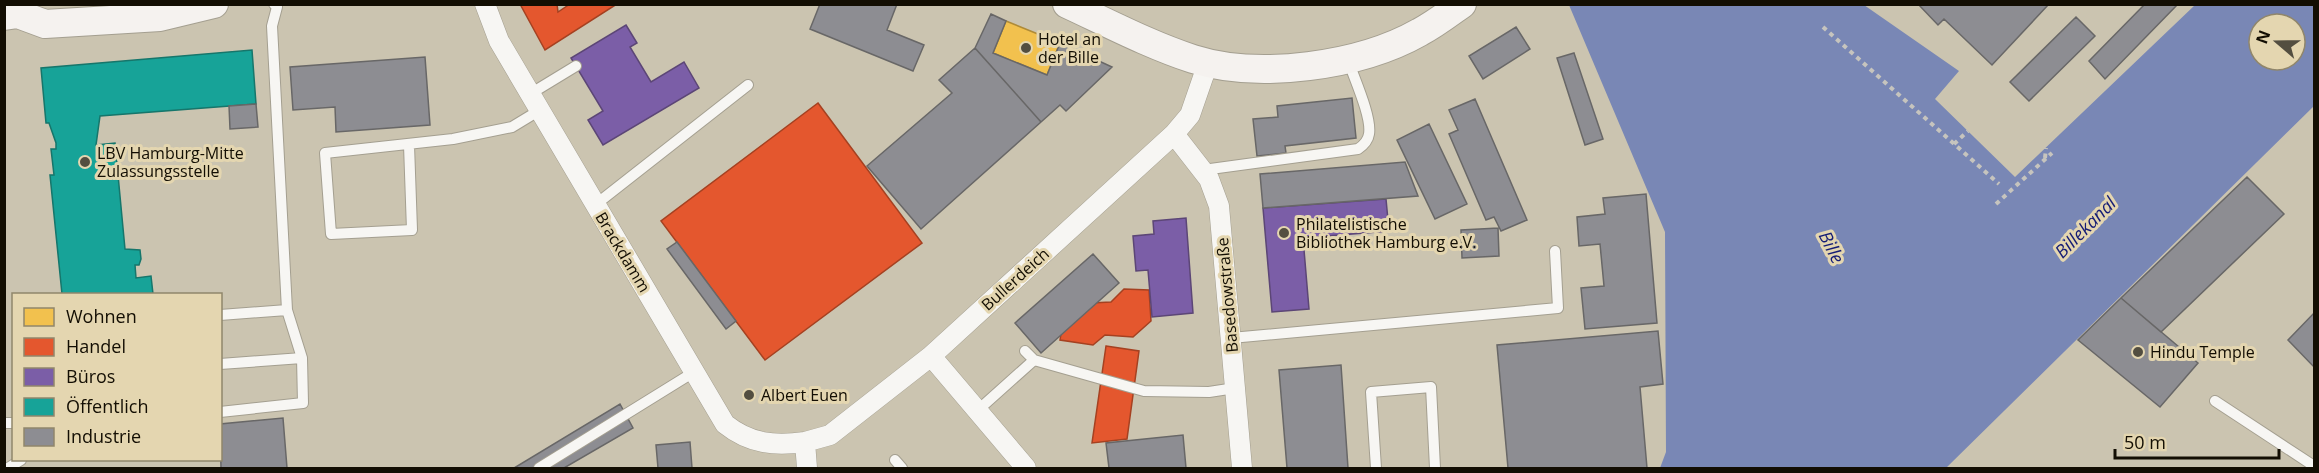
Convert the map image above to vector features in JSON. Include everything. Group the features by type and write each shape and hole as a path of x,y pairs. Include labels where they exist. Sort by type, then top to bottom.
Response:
{"main road":[{"path":"17,11 45,24 160,17 214,4"},
{"path":"1067,4 1151,43 1208,63 1257,70 1306,67 1348,60 1418,33 1462,4"}],"street":[{"name":"Brackdamm","path":"485,4 499,41 726,424 738,434 779,445 805,442"},
{"name":"Bullerdeich","path":"805,442 830,435 931,356 1174,134 1190,115 1208,63"},
{"name":"Basedowstraße","path":"1174,134 1203,170 1219,206 1242,468"},
{"path":"931,356 1026,468"},
{"path":"805,442 807,468"}],"lane":[{"path":"222,412 303,403 303,358 287,310 272,26 275,6"},
{"path":"1203,170 1358,149 1365,144 1369,134 1348,60"},
{"path":"409,145 412,230 331,234 325,153 409,145 512,127 535,102 576,66"},
{"path":"595,205 748,85"},
{"path":"1231,338 1558,308 1555,251"},
{"path":"222,315 287,310"},
{"path":"1025,351 1034,360 1144,391 1209,392 1236,388"},
{"path":"222,364 303,358"},
{"path":"977,411 1034,360"},
{"path":"539,468 694,372"},
{"path":"1376,468 1371,392 1431,387 1436,468"},
{"path":"2215,401 2314,465"}],"path":[{"path":"1823,27 1999,184"},
{"path":"1954,144 1968,131"},
{"path":"2045,159 2046,148"},
{"path":"1996,204 2052,153"}],"water":[{"path":"1569,5 1864,5 1959,71 1935,99 2015,177 2195,5 2314,5 2314,106 1946,468 1660,468 1666,452 1665,232"}],"building: Wohnen":[{"name":"Hotel an der Bille","path":"1006,21 1060,43 1047,75 993,53"}],"building: Handel":[{"path":"520,4 557,4 558,12 570,4 617,4 545,50"},
{"path":"818,103 922,243 765,360 661,221"},
{"path":"1124,289 1149,290 1151,321 1133,337 1105,335 1093,345 1060,340 1062,328 1091,303 1111,302"},
{"path":"1106,346 1139,351 1127,439 1092,443"}],"building: Büros":[{"path":"626,25 637,43 630,47 651,82 684,62 699,88 603,145 588,120 603,111 571,58"},
{"path":"1386,199 1389,231 1303,238 1309,309 1272,312 1263,208"},
{"path":"1186,218 1193,313 1152,317 1148,270 1136,271 1133,236 1154,234 1153,221"}],"building: Öffentlich":[{"name":"LBV Hamburg-Mitte Zulassungsstelle","path":"252,50 256,104 100,116 96,145 115,143 125,249 140,250 139,265 135,265 136,278 151,276 153,293 62,293 50,175 54,175 51,149 56,149 56,143 49,123 46,123 41,68"}],"building: Industrie":[{"path":"820,4 897,4 887,30 924,45 913,71 810,29"},
{"path":"1918,4 2049,4 1992,65 1944,19 1938,25"},
{"path":"2145,4 2178,4 2105,79 2089,61"},
{"path":"991,14 1006,21 993,53 1047,75 1060,43 1112,67 1066,111 1060,105 1041,122 975,48"},
{"path":"2076,17 2095,36 2029,101 2010,82"},
{"path":"1516,27 1530,49 1483,79 1469,56"},
{"path":"975,48 1041,122 921,229 867,166 952,93 939,80"},
{"path":"1574,53 1603,139 1585,145 1557,58"},
{"path":"425,57 430,125 336,132 335,107 293,110 290,67"},
{"path":"1352,98 1356,138 1285,146 1286,153 1257,156 1253,119 1278,117 1277,106"},
{"path":"1475,99 1527,220 1501,231 1494,217 1486,220 1449,134 1458,130 1449,110"},
{"path":"256,104 258,127 230,129 229,106"},
{"path":"1429,124 1467,204 1435,219 1397,140"},
{"path":"1405,162 1418,196 1263,208 1260,174"},
{"path":"2247,177 2284,214 2161,332 2121,298"},
{"path":"1646,194 1657,323 1585,329 1581,288 1604,286 1600,244 1579,246 1577,217 1605,214 1603,198"},
{"path":"1498,228 1499,256 1462,258 1461,230"},
{"path":"677,242 736,321 726,329 667,249"},
{"path":"1093,254 1119,283 1041,353 1015,323"},
{"name":"Hindu Temple","path":"2121,298 2198,363 2160,407 2078,340"},
{"path":"2314,313 2314,367 2288,340"},
{"path":"1658,331 1663,384 1640,387 1647,468 1508,468 1497,345"},
{"path":"1341,365 1348,468 1287,468 1279,370"},
{"path":"620,404 633,428 564,468 514,468"},
{"path":"283,418 287,468 221,468 222,424"},
{"path":"1183,435 1186,468 1109,468 1106,443"},
{"path":"690,442 692,468 658,468 656,445"}],"place":[{"name":"Hotel an der Bille","path":"1026,48"},
{"name":"LBV Hamburg-Mitte Zulassungsstelle","path":"85,162"},
{"name":"Philatelistische Bibliothek Hamburg e.V.","path":"1284,233"},
{"name":"Hindu Temple","path":"2138,352"},
{"name":"Albert Euen","path":"749,395"}],"water label":[{"name":"Billekanal","path":"2085,227"},
{"name":"Bille","path":"1832,247"}]}
